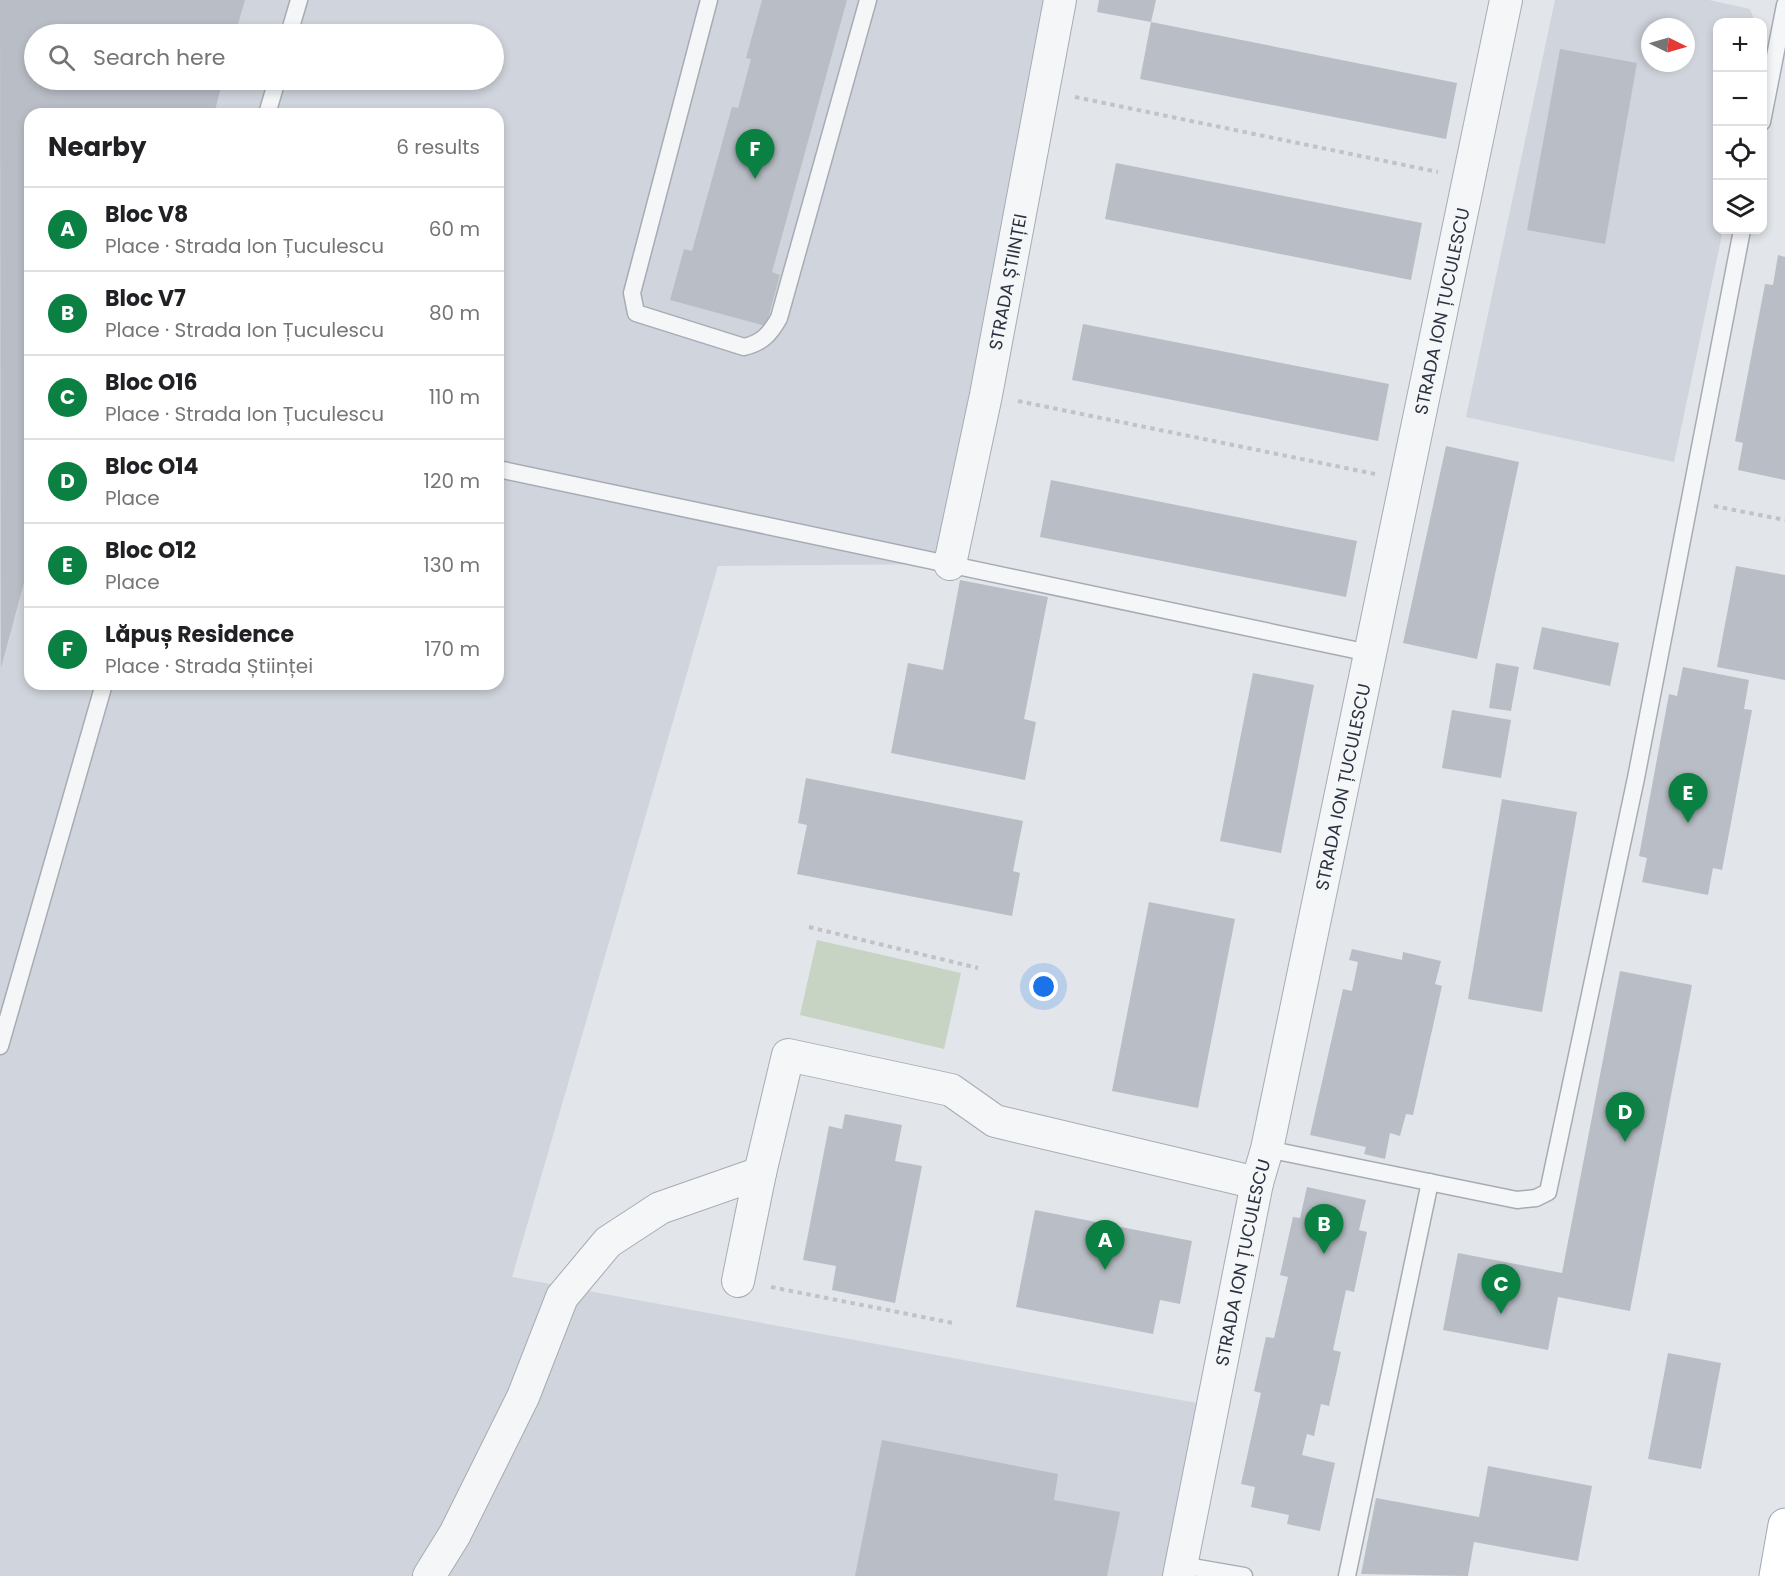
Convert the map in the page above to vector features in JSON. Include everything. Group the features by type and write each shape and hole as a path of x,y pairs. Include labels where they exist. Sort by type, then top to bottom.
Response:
{"main road":[{"path":"1776,1576 1785,1525"}],"street":[{"name":"STRADA ȘTIINȚEI","path":"950,564 986,395 1041,90 1060,0"},
{"name":"STRADA ION ȚUCULESCU","path":"1180,1571 1257,1183 1266,1149 1506,0"},
{"path":"738,1281 788,1054 951,1090 995,1121 1257,1183"},
{"path":"429,1576 455,1534 523,1397 562,1296 608,1242 660,1208 760,1173"}],"lane":[{"path":"292,24 299,0"},
{"path":"710,0 632,293 636,313 744,347 757,344 770,333 779,318 868,0"},
{"path":"1767,97 1785,5"},
{"path":"269,108 273,90"},
{"path":"1266,1149 1517,1200 1536,1198 1548,1192 1636,778 1741,234"},
{"path":"504,470 1368,653"},
{"path":"0,1046 102,690"},
{"path":"1347,1576 1430,1182"},
{"path":"1180,1571 1244,1576"}],"path":[{"path":"1041,90 1468,178"},
{"path":"986,395 1405,480"},
{"path":"1690,501 1785,520"},
{"path":"809,927 978,968"},
{"path":"738,1281 953,1323"}],"shaded area":[{"path":"0,0 1060,0 950,564 718,566 512,1277 1213,1406 1185,1576 0,1576"},
{"path":"1555,0 1709,0 1750,9 1753,18 1713,18 1713,234 1722,234 1674,462 1466,417"}],"green space":[{"path":"817,940 961,973 944,1049 800,1015"}],"building":[{"path":"0,0 245,0 238,24 24,24 24,90 220,90 216,108 24,108 24,582 1,668"},
{"path":"762,0 847,0 772,272 780,275 766,326 670,300 684,249 692,251 732,107 738,108 751,59 746,58"},
{"path":"1099,0 1156,0 1151,22 1097,12"},
{"path":"1151,22 1457,83 1446,139 1140,79"},
{"path":"1560,49 1637,63 1605,244 1527,230"},
{"path":"1116,163 1422,223 1411,280 1105,219"},
{"path":"1778,255 1785,257 1785,480 1738,470 1743,443 1735,441 1765,284 1773,285"},
{"path":"1083,324 1389,384 1378,441 1072,380"},
{"path":"1446,446 1519,462 1477,659 1403,643"},
{"path":"1051,480 1357,541 1346,597 1040,537"},
{"path":"1736,566 1785,575 1785,680 1717,667"},
{"path":"960,580 1048,597 1024,719 1036,722 1025,780 891,753 908,663 943,670"},
{"path":"1542,627 1619,643 1610,686 1533,669"},
{"path":"1496,663 1519,667 1511,711 1489,708"},
{"path":"1683,667 1749,680 1744,709 1752,710 1722,870 1713,868 1708,895 1642,882 1647,858 1639,856 1669,694 1677,696"},
{"path":"1253,673 1314,685 1281,853 1220,841"},
{"path":"1452,710 1511,720 1501,778 1442,768"},
{"path":"806,778 1023,821 1013,871 1020,873 1012,916 797,874 807,825 798,823"},
{"path":"1502,799 1577,812 1542,1012 1468,999"},
{"path":"1149,902 1235,919 1198,1108 1112,1091"},
{"path":"1352,949 1402,960 1403,952 1441,961 1435,984 1442,986 1413,1115 1406,1114 1400,1136 1390,1133 1385,1159 1364,1154 1366,1147 1310,1135 1343,989 1352,991 1358,962 1349,960"},
{"path":"1620,971 1692,985 1630,1311 1558,1297 1548,1350 1443,1330 1458,1253 1562,1273"},
{"path":"845,1114 902,1125 895,1161 922,1166 895,1303 832,1290 836,1266 803,1260 829,1126 842,1129"},
{"path":"1307,1187 1366,1200 1359,1230 1367,1232 1354,1292 1346,1290 1333,1350 1341,1352 1329,1406 1321,1404 1314,1436 1307,1434 1302,1455 1335,1463 1320,1531 1287,1524 1289,1515 1251,1507 1255,1487 1241,1484 1261,1393 1254,1391 1266,1337 1274,1338 1288,1277 1280,1275 1293,1217 1300,1218"},
{"path":"1035,1210 1192,1241 1180,1304 1160,1300 1153,1334 1016,1307"},
{"path":"1668,1353 1721,1363 1701,1469 1648,1459"},
{"path":"882,1440 1058,1474 1054,1500 1120,1512 1107,1576 855,1576"},
{"path":"1488,1466 1592,1486 1578,1561 1474,1542 1468,1576 1361,1574 1376,1498 1479,1517"}],"place":[{"name":"Lăpuș Residence","path":"755,179"},
{"name":"Bloc O12","path":"1688,823"},
{"name":"Bloc O14","path":"1625,1142"},
{"name":"Bloc V7","path":"1324,1254"},
{"name":"Bloc V8","path":"1105,1270"},
{"name":"Bloc O16","path":"1501,1314"}]}
